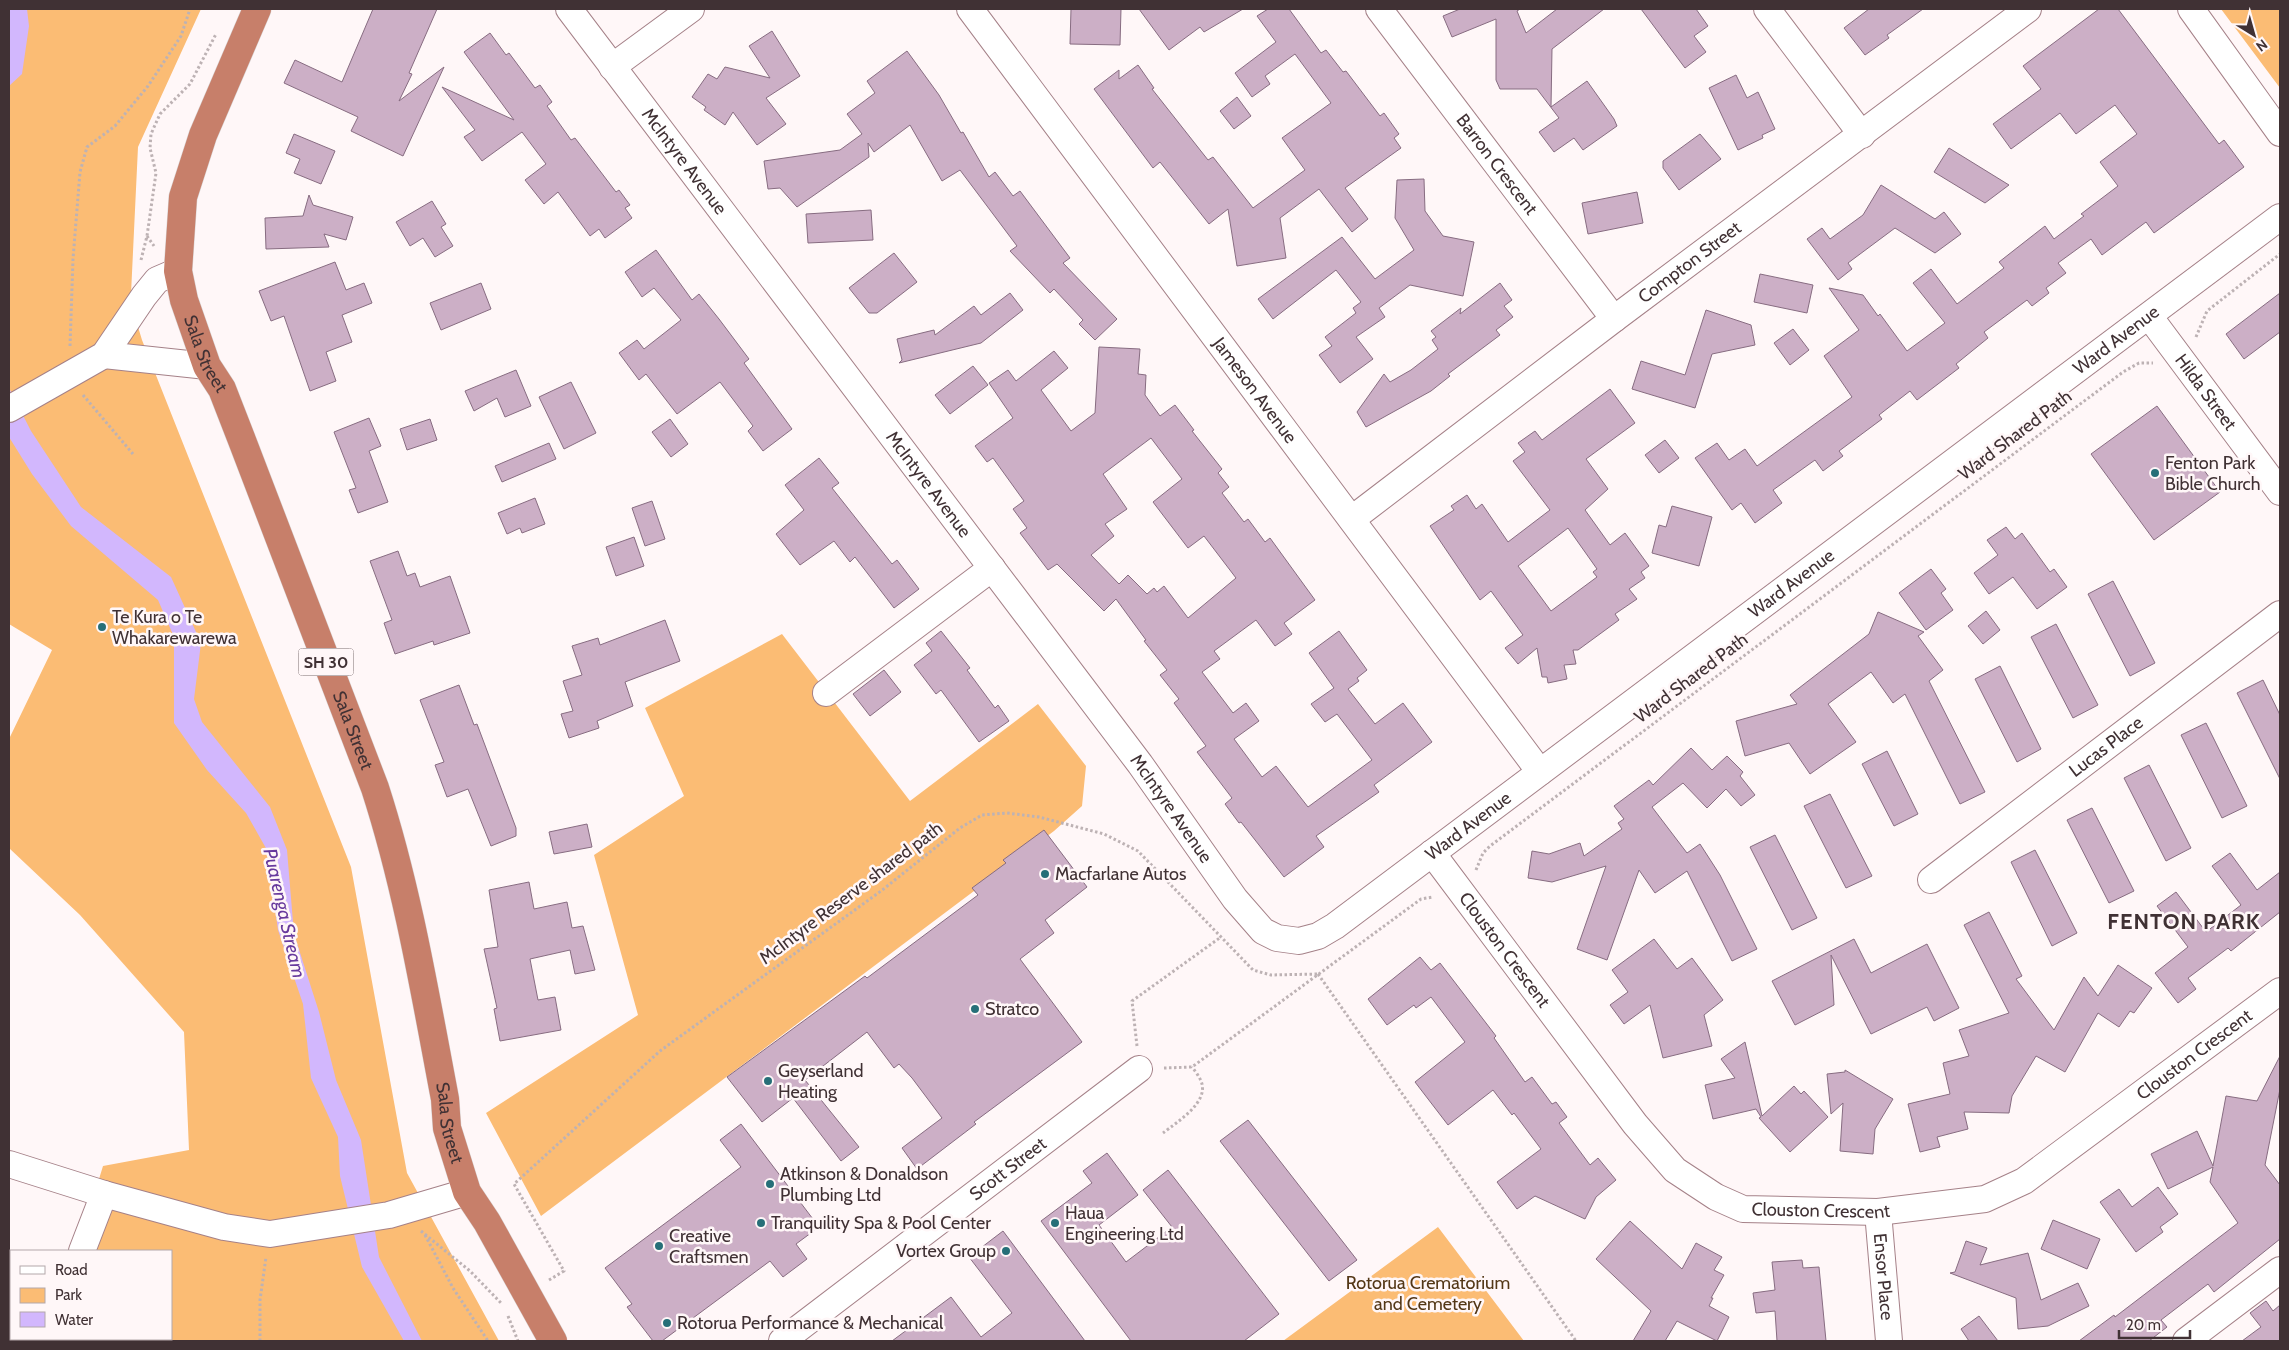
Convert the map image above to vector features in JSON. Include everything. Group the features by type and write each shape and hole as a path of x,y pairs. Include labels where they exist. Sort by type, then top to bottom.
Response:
{"highway":[{"name":"Sala Street","path":"258,9 203,135 183,197 178,271 184,300 207,366 222,389 375,788 393,845 407,902 445,1099 447,1128 467,1192 487,1222 553,1341"}],"street":[{"name":"McIntyre Avenue","path":"568,9 1140,764 1235,899 1263,931 1277,938 1299,941"},
{"path":"612,67 691,9"},
{"name":"Jameson Avenue","path":"970,9 1540,772"},
{"name":"Barron Crescent","path":"1380,9 1614,319"},
{"path":"1767,9 1862,135"},
{"name":"Compton Street","path":"1352,519 1614,319 2028,9"},
{"path":"2190,9 2280,133"},
{"name":"Ward Avenue","path":"1299,941 1318,936 1335,926 2280,217"},
{"path":"9,409 32,396 74,384 104,355 157,280 178,271"},
{"name":"Hilda Street","path":"2149,316 2280,492"},
{"path":"104,355 207,366"},
{"path":"826,693 992,568"},
{"name":"Lucas Place","path":"1931,880 2280,614"},
{"name":"Clouston Crescent","path":"1432,853 1634,1124 1675,1170 1716,1197 1743,1209 1878,1212 1985,1199 2024,1181 2280,991"},
{"name":"Scott Street","path":"782,1341 1139,1069"},
{"path":"9,1164 104,1194 224,1228 270,1234 389,1215 467,1192"},
{"path":"82,1250 104,1194"},
{"name":"Ensor Place","path":"1878,1212 1889,1341"},
{"path":"2186,1341 2280,1270"}],"path":[{"path":"133,454 74,384 73,259 80,172 87,147 115,126 148,86 181,36 190,9"},
{"path":"139,265 147,236 156,172 150,148 151,134 160,114 190,84 220,26"},
{"path":"2196,341 2198,329 2207,310 2280,254"},
{"name":"Ward Shared Path","path":"1475,875 1479,860 1490,846 2123,372 2139,363 2154,364 2161,367"},
{"name":"McIntyre Reserve shared path","path":"564,1271 514,1184 660,1051 881,891 960,828 982,815 1007,813 1040,817 1104,834 1138,851 1254,970 1271,975 1318,974"},
{"path":"1221,937 1132,1001 1139,1069 1192,1067 1421,899 1440,898"},
{"path":"1318,974 1576,1341"},
{"path":"1163,1133 1195,1108 1202,1091 1201,1082 1192,1067"},
{"path":"488,1341 453,1288 423,1233 470,1271 503,1306"},
{"path":"260,1341 260,1300 270,1234"},
{"path":"507,1315 518,1341"}],"green space":[{"path":"9,9 201,9 138,147 132,307 142,340 351,867 407,1173 499,1341 70,1341 172,1340 172,1250 77,1250 103,1166 189,1150 184,1032 80,915 9,848 9,739 52,650 9,624"},
{"path":"2221,9 2280,9 2280,88"},
{"path":"782,634 910,801 1038,704 1086,766 1082,806 1054,831 541,1216 486,1113 638,1015 594,855 684,796 645,708"},
{"name":"Rotorua Crematorium and Cemetery","path":"1438,1227 1524,1341 1283,1341"}],"water":[{"path":"9,9 27,9 29,26 22,74 9,86"},
{"name":"Puarenga Stream","path":"9,388 31,431 81,507 171,577 201,643 194,699 202,722 270,807 287,850 294,934 319,1012 336,1080 361,1140 379,1257 422,1341 404,1341 362,1267 340,1176 338,1137 311,1078 303,1004 278,930 267,850 246,813 207,770 174,723 174,637 158,600 71,526 32,474 9,437"}],"building":[{"path":"373,9 437,9 409,73 412,74 399,101 444,67 403,156 351,131 358,117 284,83 295,60 342,82"},
{"path":"1071,9 1121,9 1120,45 1070,44"},
{"path":"1139,9 1243,9 1204,32 1200,27 1169,50"},
{"path":"1268,9 1289,9 1321,53 1326,50 1343,72 1346,71 1380,116 1384,113 1399,134 1394,138 1401,148 1345,188 1368,219 1352,232 1319,189 1280,218 1286,258 1237,266 1228,209 1209,224 1160,162 1153,168 1094,89 1119,70 1119,79 1138,65 1154,88 1152,89 1208,160 1213,157 1253,208 1305,170 1282,138 1331,103 1295,54 1265,76 1270,84 1252,97 1235,73 1276,42 1257,16"},
{"path":"1460,9 1520,9 1517,11 1526,33 1557,9 1604,9 1552,49 1551,107 1587,81 1617,126 1583,150 1574,138 1554,152 1539,132 1559,118 1537,89 1500,89 1496,80 1496,19 1452,37 1443,16"},
{"path":"1641,9 1696,9 1708,26 1694,36 1706,52 1685,68"},
{"path":"1869,9 1923,9 1887,35 1889,38 1865,55 1844,28"},
{"path":"2099,9 2118,9 2219,144 2224,140 2244,167 2154,233 2146,222 2102,255 2091,239 2058,263 2066,273 2046,288 2049,293 2032,306 2027,300 1984,332 1988,338 1956,364 1959,368 1917,400 1910,391 1879,415 1882,419 1839,451 1843,456 1823,471 1815,460 1773,490 1782,503 1755,523 1741,503 1732,510 1695,458 1717,443 1729,460 1745,449 1757,466 1852,397 1824,356 1859,330 1829,288 1863,295 1878,316 1880,314 1907,351 1945,323 1913,283 1931,269 1957,304 2004,268 1999,262 2045,226 2054,239 2084,216 2081,214 2118,186 2100,162 2137,134 2115,105 2076,134 2060,113 2011,149 1993,124 2041,89 2023,66"},
{"path":"772,31 800,76 766,98 786,124 757,145 733,112 725,125 704,110 706,107 692,97 708,74 717,79 725,67 770,78 749,46"},
{"path":"490,33 506,55 509,53 535,88 540,85 552,102 547,106 571,140 575,138 616,192 619,190 630,205 625,208 632,218 605,238 599,229 590,236 558,192 544,204 525,180 546,164 522,132 482,161 464,137 475,130 442,87 514,120 464,52"},
{"path":"907,51 939,95 989,177 995,172 1013,196 1020,191 1070,258 1063,263 1117,319 1095,340 1079,324 1083,320 1054,289 1050,293 1010,251 1017,246 960,170 942,181 910,125 874,152 868,143 869,157 797,207 780,188 768,189 764,161 840,150 862,134 847,114 875,93 867,81"},
{"path":"1736,75 1747,98 1758,92 1775,129 1762,135 1763,138 1738,150 1709,88"},
{"path":"1237,97 1251,116 1234,129 1220,111"},
{"path":"294,134 335,151 321,184 294,173 300,159 286,153"},
{"path":"1700,134 1721,159 1679,190 1663,168 1663,161"},
{"path":"1949,148 2009,185 1985,203 1934,172"},
{"path":"1424,179 1425,211 1443,236 1474,242 1463,296 1410,285 1379,308 1385,317 1356,337 1373,359 1340,383 1319,355 1332,346 1325,337 1356,313 1353,308 1361,302 1336,270 1273,319 1258,299 1342,237 1375,279 1414,250 1395,218 1397,180"},
{"path":"1881,185 1935,219 1944,212 1961,234 1935,253 1895,228 1848,263 1852,269 1838,280 1807,239 1822,228 1830,239 1863,215"},
{"path":"1637,192 1643,223 1588,234 1582,203"},
{"path":"309,195 313,205 353,217 346,240 324,234 329,247 266,249 265,218 303,216"},
{"path":"432,201 446,224 441,227 453,246 435,257 423,238 410,246 396,222"},
{"path":"871,210 873,240 808,243 806,214"},
{"path":"656,250 692,300 699,294 719,319 749,359 744,363 792,429 763,451 748,431 753,426 720,382 677,414 646,374 639,380 619,353 637,340 644,349 681,320 654,288 642,297 625,272"},
{"path":"894,253 917,282 877,313 869,313 849,288"},
{"path":"335,262 346,290 364,283 372,303 342,315 352,342 326,352 336,381 310,391 284,316 271,321 259,291"},
{"path":"1760,274 1813,285 1807,313 1754,302"},
{"path":"481,283 491,309 441,330 430,303"},
{"path":"1500,283 1512,300 1504,306 1513,317 1496,330 1500,335 1448,374 1450,376 1431,391 1366,427 1357,412 1384,374 1390,382 1411,370 1438,349 1432,340 1436,337 1431,331 1461,308 1460,314"},
{"path":"1010,293 1023,310 981,343 899,363 902,360 897,339 934,330 935,335 974,306 981,315"},
{"path":"2280,293 2280,332 2244,359 2226,334"},
{"path":"1706,310 1751,325 1755,345 1712,354 1695,408 1632,389 1641,361 1685,375"},
{"path":"1793,329 1809,350 1790,365 1774,343"},
{"path":"1099,347 1140,349 1138,374 1146,375 1145,395 1160,416 1175,405 1194,430 1192,431 1222,469 1218,473 1229,487 1222,493 1244,522 1248,519 1265,542 1270,538 1315,600 1284,623 1292,634 1275,646 1256,620 1214,651 1220,659 1202,672 1233,713 1246,703 1259,721 1234,739 1262,777 1276,766 1308,807 1372,760 1337,714 1325,722 1311,704 1334,688 1309,653 1339,631 1367,670 1357,678 1359,681 1348,689 1375,724 1403,703 1432,742 1374,785 1379,792 1316,836 1324,847 1284,877 1225,804 1232,798 1197,752 1206,746 1174,703 1179,699 1160,675 1167,670 1144,641 1146,640 1116,599 1104,611 1057,564 1048,570 1020,533 1027,528 1013,509 1024,501 993,458 987,462 975,446 1013,418 989,383 1008,370 1016,381 1054,351 1068,368 1041,390 1071,431 1095,413","holes":["1151,438 1182,479 1153,502 1188,548 1204,536 1236,578 1188,618 1164,586 1157,592 1154,588 1147,594 1128,575 1119,584 1091,555 1114,536 1105,524 1127,509 1103,474"]},
{"path":"973,366 988,385 950,414 935,395"},
{"path":"516,370 531,406 505,417 497,398 474,411 465,391"},
{"path":"571,382 596,433 564,449 539,397"},
{"path":"1610,389 1635,423 1586,459 1608,489 1585,510 1610,545 1625,533 1649,566 1641,572 1645,578 1629,589 1637,599 1615,614 1619,620 1578,650 1573,650 1576,664 1564,665 1567,679 1548,683 1547,677 1542,677 1537,648 1518,664 1505,648 1523,635 1491,591 1480,600 1430,526 1454,510 1451,506 1467,495 1476,509 1482,504 1508,542 1550,510 1513,461 1525,452 1518,443 1535,431 1542,440","holes":["1568,528 1597,569 1593,572 1597,577 1551,611 1518,566"]},
{"name":"Fenton Park Bible Church","path":"2157,406 2220,492 2154,540 2091,454"},
{"path":"369,418 381,446 369,451 388,502 358,513 349,490 356,488 334,432"},
{"path":"430,419 437,440 407,450 400,429"},
{"path":"670,419 688,444 671,457 652,432"},
{"path":"1665,440 1679,458 1659,473 1645,455"},
{"path":"549,443 556,459 502,482 495,466"},
{"path":"819,458 839,483 832,488 892,564 897,560 919,589 894,608 855,557 850,562 834,541 800,565 776,534 804,510 785,485"},
{"path":"535,498 545,524 522,533 520,528 507,534 498,513"},
{"path":"652,501 665,539 645,546 632,508"},
{"path":"1672,506 1712,517 1699,566 1652,553 1659,525 1666,527"},
{"path":"2006,527 2015,539 2022,533 2050,572 2054,569 2067,587 2037,609 2013,577 1989,594 1974,573 1998,555 1987,540"},
{"path":"634,537 644,566 616,576 606,547"},
{"path":"398,551 407,576 415,573 420,587 450,576 470,633 434,645 433,641 395,654 384,623 392,620 370,561"},
{"path":"1931,569 1946,589 1941,593 1953,610 1926,630 1899,593"},
{"path":"2113,581 2155,663 2130,676 2088,594"},
{"path":"1986,611 2000,630 1983,644 1968,626"},
{"path":"1878,612 1924,632 1918,636 1943,670 1929,681 1985,792 1960,804 1905,694 1893,703 1871,672 1828,704 1856,742 1810,774 1789,743 1745,756 1736,721 1797,704 1790,695 1869,634"},
{"path":"665,620 680,661 625,682 633,706 597,721 599,728 569,738 561,714 573,711 563,681 582,675 572,646 598,638 600,645"},
{"path":"2056,624 2098,705 2073,718 2031,637"},
{"path":"941,631 970,668 967,670 995,708 998,705 1009,721 979,742 941,690 936,694 914,665 932,651 926,643"},
{"path":"2000,666 2041,749 2017,762 1975,679"},
{"path":"884,670 901,692 870,716 853,694"},
{"path":"2263,680 2280,715 2280,779 2237,693"},
{"path":"459,685 474,725 477,724 516,828 516,836 491,846 468,789 447,797 435,765 444,762 420,700"},
{"path":"2206,723 2247,806 2222,818 2181,735"},
{"path":"1691,748 1712,770 1727,756 1743,772 1740,776 1755,795 1741,806 1726,789 1707,808 1683,783 1652,807 1687,853 1700,844 1720,875 1757,949 1732,961 1687,871 1655,893 1639,870 1607,960 1577,949 1606,866 1552,882 1528,878 1532,851 1549,854 1580,843 1584,856 1622,829 1618,823 1624,819 1614,806 1649,780 1653,785"},
{"path":"1887,751 1918,814 1894,826 1862,764"},
{"path":"2149,765 2191,848 2166,861 2124,778"},
{"path":"1830,794 1872,876 1846,888 1804,806"},
{"path":"2092,808 2134,891 2109,903 2067,820"},
{"path":"587,824 592,847 554,854 549,832"},
{"path":"1044,830 1087,887 1045,920 1054,933 1020,959 1082,1042 974,1122 976,1124 917,1169 902,1148 942,1118 912,1078 899,1064 894,1068 867,1032 805,1080 859,1147 841,1161 793,1098 762,1122 727,1077 865,976 867,978 978,895 972,888 1006,863 1003,860"},
{"path":"1775,835 1817,918 1792,930 1750,847"},
{"path":"2035,850 2077,933 2052,946 2011,862"},
{"path":"2230,853 2257,890 2280,872 2280,912 2231,951 2228,948 2188,978 2196,989 2178,1003 2155,973 2188,947 2157,906 2176,892 2206,932 2241,905 2212,866"},
{"path":"529,882 534,909 567,902 572,928 583,926 595,970 575,974 570,950 530,959 538,1000 555,997 561,1030 500,1041 494,1009 497,1008 484,949 498,947 489,890"},
{"path":"1989,912 2022,976 2016,979 2054,1030 2084,977 2098,996 2118,965 2152,988 2134,1013 2130,1011 2119,1027 2098,1013 2065,1072 2036,1056 2012,1096 2009,1113 1964,1112 1968,1129 1937,1137 1940,1147 1920,1152 1908,1104 1950,1094 1943,1063 1969,1056 1959,1030 2009,1013 1964,925"},
{"path":"1654,939 1677,969 1692,958 1723,1000 1704,1015 1712,1046 1663,1058 1650,1005 1624,1024 1610,1005 1628,992 1612,970"},
{"path":"1854,939 1871,973 1927,944 1959,1008 1934,1021 1927,1007 1871,1034 1831,955 1834,1005 1795,1025 1772,981"},
{"path":"1420,957 1431,970 1440,963 1496,1036 1494,1038 1525,1082 1532,1077 1552,1104 1556,1102 1567,1117 1559,1123 1590,1165 1598,1158 1616,1180 1596,1197 1585,1219 1535,1196 1517,1209 1497,1182 1541,1149 1514,1113 1512,1115 1493,1090 1448,1125 1415,1082 1465,1042 1431,997 1416,1008 1414,1005 1387,1025 1368,999"},
{"path":"1745,1042 1762,1116 1794,1086 1801,1094 1804,1091 1828,1117 1790,1152 1759,1118 1761,1117 1756,1109 1713,1119 1705,1085 1735,1078 1721,1059"},
{"path":"2280,1056 2280,1089 2265,1165 2280,1185 2280,1239 2214,1292 2208,1284 2161,1320 2167,1327 2149,1341 2079,1341 2114,1315 2115,1317 2238,1223 2210,1182 2213,1167 2168,1189 2151,1154 2197,1131 2213,1166 2226,1096 2257,1101"},
{"path":"1845,1070 1893,1099 1875,1129 1873,1154 1840,1151 1843,1103 1831,1114 1827,1074 1845,1072"},
{"path":"1248,1120 1357,1260 1329,1281 1220,1141"},
{"path":"741,1124 819,1227 796,1244 807,1259 783,1277 770,1261 662,1341 653,1341 627,1307 632,1304 605,1268 741,1167 720,1140"},
{"path":"1107,1153 1138,1195 1099,1225 1126,1262 1172,1227 1143,1190 1168,1170 1279,1314 1244,1341 1131,1341 1041,1221 1092,1183 1083,1171"},
{"path":"2158,1187 2178,1214 2160,1227 2163,1232 2136,1252 2100,1202 2119,1189 2132,1207"},
{"path":"2053,1220 2100,1239 2087,1269 2041,1249"},
{"path":"1630,1221 1682,1269 1696,1243 1722,1257 1714,1270 1724,1275 1711,1298 1713,1298 1709,1306 1729,1317 1717,1341 1677,1321 1665,1341 1633,1341 1651,1311 1596,1259"},
{"path":"1003,1231 1085,1341 892,1341 951,1297 981,1337 1012,1313 969,1257"},
{"path":"1966,1241 1987,1248 1980,1265 2028,1253 2041,1300 2078,1283 2089,1306 2048,1326 2018,1329 2016,1298 1950,1273 1955,1272"},
{"path":"1802,1260 1803,1268 1819,1267 1826,1341 1777,1341 1775,1311 1756,1313 1753,1293 1775,1290 1772,1262"},
{"path":"2266,1301 2273,1311 2280,1305 2280,1341 2242,1341 2261,1327 2250,1313"},
{"path":"1979,1316 1998,1341 1969,1341 1961,1329"}],"place":[{"name":"Fenton Park Bible Church","path":"2155,473"},
{"name":"Te Kura o Te Whakarewarewa","path":"102,627"},
{"name":"Macfarlane Autos","path":"1045,874"},
{"name":"Stratco","path":"975,1009"},
{"name":"Geyserland Heating","path":"768,1081"},
{"name":"Atkinson & Donaldson Plumbing Ltd","path":"770,1184"},
{"name":"Tranquility Spa & Pool Center","path":"761,1223"},
{"name":"Haua Engineering Ltd","path":"1055,1223"},
{"name":"Creative Craftsmen","path":"659,1246"},
{"name":"Vortex Group","path":"1006,1251"},
{"name":"Rotorua Performance & Mechanical","path":"667,1323"}],"district":[{"name":"FENTON PARK","path":"2184,921"}]}
